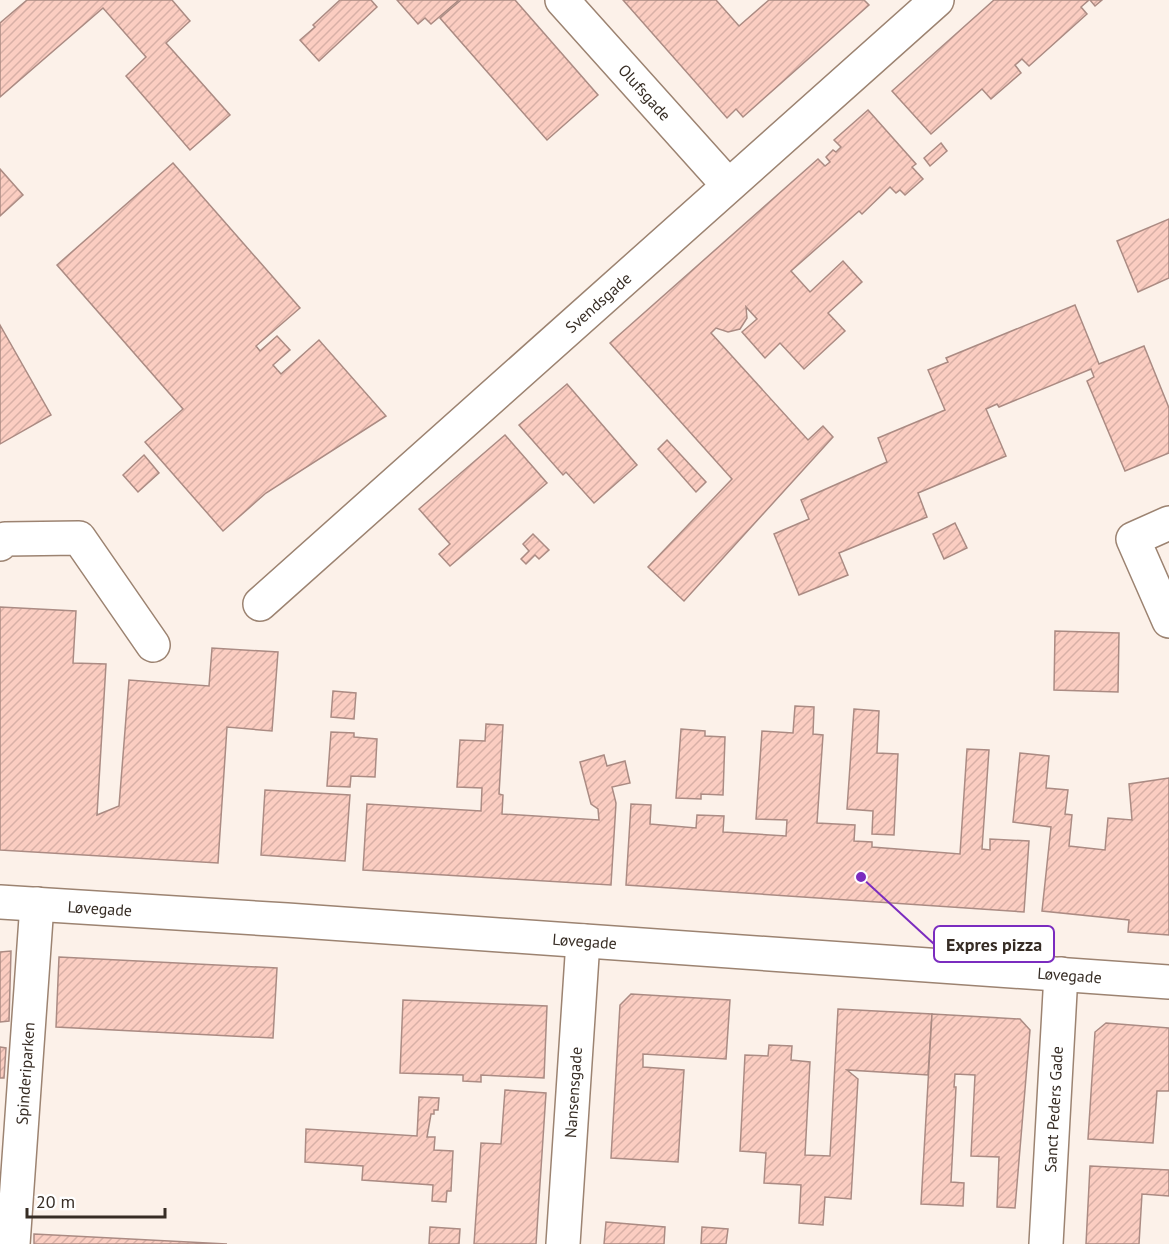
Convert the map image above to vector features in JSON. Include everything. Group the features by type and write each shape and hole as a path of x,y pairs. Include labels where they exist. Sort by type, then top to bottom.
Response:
{"street":[{"name":"Olufsgade","path":"562,0 728,185"},
{"name":"Svendsgade","path":"260,604 937,0"},
{"path":"1169,523 1133,539 1169,621"},
{"path":"0,544 5,539 79,538 153,645"},
{"name":"Løvegade","path":"0,902 1169,982"},
{"name":"Spinderiparken","path":"13,1244 37,904"},
{"name":"Nansensgade","path":"563,1244 583,941"},
{"name":"Sanct Peders Gade","path":"1046,1244 1061,975"}],"building":[{"path":"27,0 172,0 190,21 166,43 230,115 190,150 126,76 146,57 103,8 0,97 0,23"},
{"path":"340,0 371,0 377,7 319,61 300,40"},
{"path":"397,0 459,0 431,24 425,18 418,24"},
{"path":"461,0 515,0 598,95 547,140 440,18"},
{"path":"623,0 716,0 739,26 769,0 864,0 869,5 743,117 736,109 727,118"},
{"path":"994,0 1089,0 1081,7 1087,14 1029,66 1022,59 1015,65 1021,73 991,99 982,89 931,134 892,91"},
{"path":"1090,0 1102,0 1095,6"},
{"path":"868,110 916,164 912,167 923,179 905,195 900,190 896,193 890,187 862,214 859,211 791,271 810,292 843,261 862,282 828,313 845,331 804,369 780,343 765,358 742,332 757,319 746,307 747,318 740,329 728,332 716,328 711,333 808,440 823,426 833,437 684,601 648,567 732,479 610,343 818,159 825,166 830,162 826,157 833,150 836,152 841,147 834,140"},
{"path":"941,143 947,151 930,166 924,158"},
{"path":"173,163 300,308 256,346 260,351 277,336 290,350 273,365 281,374 319,340 386,416 266,493 223,531 145,442 183,409 57,265"},
{"path":"0,169 23,195 0,216"},
{"path":"1169,219 1169,278 1138,292 1117,241"},
{"path":"1075,305 1099,364 1144,346 1169,408 1169,453 1125,471 1087,381 1094,377 1091,369 999,407 997,404 986,409 1006,456 918,493 927,517 839,553 848,575 799,595 774,534 809,519 801,500 887,462 878,438 945,410 928,370 948,362 946,358"},
{"path":"0,325 51,415 0,444"},
{"path":"567,384 637,465 594,503 566,472 563,475 519,425"},
{"path":"505,435 547,483 450,566 439,554 450,544 419,509"},
{"path":"667,440 706,482 696,492 658,449"},
{"path":"144,455 159,473 138,492 123,475"},
{"path":"955,523 967,548 944,559 933,534"},
{"path":"533,534 549,550 539,559 535,555 526,564 521,559 529,551 523,544"},
{"path":"0,607 76,611 73,663 106,664 97,815 119,806 129,680 209,686 212,648 278,652 272,731 227,727 218,863 0,850"},
{"path":"1055,631 1119,633 1118,692 1054,690"},
{"path":"333,691 356,693 354,719 331,717"},
{"path":"795,706 814,707 813,734 823,735 817,823 855,825 854,841 872,842 872,847 960,854 967,749 989,750 982,849 990,850 990,839 1029,841 1024,912 626,885 631,804 651,805 650,824 696,828 697,815 724,816 723,832 786,836 787,820 756,819 762,731 793,733"},
{"path":"854,709 879,711 877,753 898,754 894,835 872,834 873,811 847,809"},
{"path":"486,724 503,725 499,794 503,795 502,814 599,820 598,809 591,804 580,762 604,755 607,766 625,761 630,783 612,787 616,803 611,885 363,870 367,804 481,811 482,788 457,787 460,740 485,741"},
{"path":"681,729 705,731 705,736 725,737 723,795 701,794 701,799 676,798"},
{"path":"331,732 354,733 354,737 377,739 375,777 351,776 350,787 327,786"},
{"path":"1020,753 1049,756 1046,788 1068,790 1065,814 1072,815 1069,846 1105,850 1108,818 1132,820 1129,784 1169,778 1169,935 1128,932 1129,920 1042,911 1051,827 1013,822"},
{"path":"265,790 350,795 345,861 261,855"},
{"path":"11,951 9,1021 0,1022 0,952"},
{"path":"59,957 277,968 273,1038 56,1027"},
{"path":"631,994 730,1000 726,1059 643,1054 643,1067 684,1070 678,1162 611,1158 620,1005"},
{"path":"403,1000 547,1006 544,1078 481,1075 481,1082 463,1081 463,1075 400,1073"},
{"path":"838,1009 932,1014 928,1075 847,1070 858,1079 851,1199 825,1197 823,1225 799,1223 801,1185 764,1183 766,1153 740,1151 745,1055 768,1056 769,1045 792,1046 791,1060 810,1062 805,1155 830,1156"},
{"path":"932,1014 1020,1019 1030,1030 1015,1208 997,1207 999,1157 971,1156 975,1075 955,1074 951,1182 964,1183 963,1206 921,1204"},
{"path":"1106,1023 1169,1028 1169,1091 1157,1091 1153,1143 1088,1139 1095,1032"},
{"path":"0,1047 6,1048 4,1078 0,1078"},
{"path":"505,1090 546,1093 536,1244 474,1244 481,1143 501,1144"},
{"path":"419,1097 439,1098 438,1110 434,1110 434,1114 431,1114 427,1137 435,1137 434,1150 453,1151 451,1191 447,1191 446,1202 432,1201 433,1185 362,1180 363,1166 305,1162 306,1129 417,1136"},
{"path":"1090,1166 1169,1170 1169,1196 1142,1194 1139,1244 1086,1244"},
{"path":"606,1222 665,1227 664,1244 604,1244"},
{"path":"430,1227 460,1229 459,1244 429,1244"},
{"path":"702,1227 728,1229 726,1244 701,1244"},
{"path":"34,1234 227,1244 34,1244"}],"place":[{"name":"Expres pizza","path":"861,877"}]}
